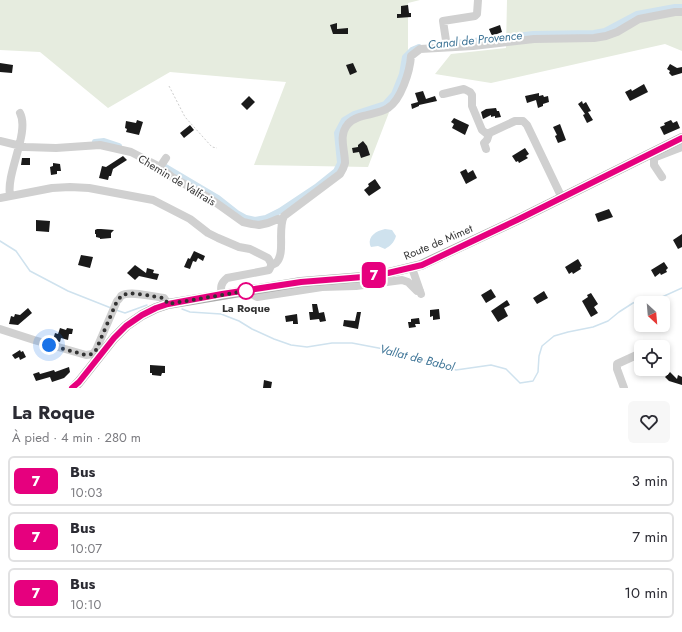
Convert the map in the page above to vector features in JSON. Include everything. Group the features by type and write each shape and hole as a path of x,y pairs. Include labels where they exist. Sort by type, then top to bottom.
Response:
{"main road":[{"name":"Route de Mimet","path":"72,388 79,382 114,338 126,326 142,315 168,304 301,282 376,275 422,265 562,198 682,138"}],"street":[{"path":"447,43 443,21 475,16 478,0"},
{"path":"222,294 221,286 227,278 266,271 269,270 272,265 276,264 280,256 281,223 284,216 340,174 345,164 342,134 348,124 356,119 388,108 399,97 410,66 411,56 415,52 420,49 447,43 594,38 617,32 638,19 682,12"},
{"path":"443,94 464,89 470,92 472,95 472,106 482,130 489,134"},
{"path":"10,196 10,188 23,121 20,113"},
{"path":"486,148 484,143 489,134 515,121 523,121 527,125 562,198"},
{"name":"Chemin de Valfrais","path":"0,141 56,148 100,145 131,152 162,164 172,177 208,197 243,222 259,225 278,219"},
{"path":"662,177 654,165 654,159 682,147"},
{"path":"0,198 52,188 83,187 153,200 181,213 208,233 239,247 250,249 268,258 272,265"},
{"path":"251,290 253,295 257,296 322,287 363,285 402,280 408,282 416,291 421,292 412,268"},
{"path":"0,329 86,355 93,354 117,301 121,296 127,294 144,294 164,298 168,304"},
{"path":"624,388 617,369 617,364 634,357"}],"path":[{"path":"169,86 185,116 212,148 217,148"}],"shaded area":[{"path":"0,0 420,0 408,3 408,63 368,167 254,165 286,82 170,72 108,108 40,52 0,50"},
{"path":"507,0 682,0 682,51 665,44 491,83 435,74 451,54 506,48"}],"water":[{"path":"385,229 392,230 396,236 393,242 385,249 378,246 371,247 371,237 379,231"}],"building":[{"path":"408,5 411,17 397,18 397,14 401,14 401,6"},
{"path":"337,23 337,29 348,28 348,34 333,34 330,25"},
{"path":"500,25 502,32 492,36 489,29"},
{"path":"0,63 13,65 12,73 0,72"},
{"path":"353,63 357,72 350,75 346,65"},
{"path":"670,64 677,68 682,67 682,73 672,76 669,73 670,71 667,69"},
{"path":"644,84 648,92 630,101 625,92 631,89 632,91"},
{"path":"423,91 426,99 435,96 437,101 419,105 412,109 411,104 418,102 415,93"},
{"path":"539,93 539,96 548,96 549,102 538,108 536,100 527,103 525,96"},
{"path":"249,96 255,102 247,110 241,104"},
{"path":"582,101 583,104 586,102 591,111 588,112 593,120 587,123 583,115 585,114 578,104"},
{"path":"496,108 501,117 495,118 495,116 491,117 491,115 483,119 481,112 486,109"},
{"path":"454,118 469,125 465,135 452,128 454,124 451,122"},
{"path":"137,120 143,122 139,135 126,132 126,121 136,123"},
{"path":"671,120 673,123 677,121 680,128 664,135 660,127 665,125 664,123"},
{"path":"560,124 566,140 558,143 555,136 557,135 553,127"},
{"path":"190,125 194,130 184,138 180,133"},
{"path":"363,141 367,146 370,155 361,158 359,152 353,153 352,148 358,147 358,145"},
{"path":"525,148 529,154 526,156 528,158 519,163 518,161 516,162 512,156"},
{"path":"123,156 127,160 113,169 108,180 99,178 102,166 106,167"},
{"path":"22,158 30,158 30,165 21,165"},
{"path":"53,163 60,164 61,171 57,171 57,174 51,175 50,167 53,166"},
{"path":"466,169 468,173 473,170 477,178 466,184 460,172"},
{"path":"375,179 381,188 369,196 364,190 369,186 368,184"},
{"path":"609,209 613,217 598,222 595,214"},
{"path":"36,220 50,221 49,232 36,231"},
{"path":"95,230 114,230 111,233 111,238 100,239 96,237 95,234"},
{"path":"682,234 682,247 678,249 673,240"},
{"path":"194,251 205,256 203,261 198,258 196,262 193,261 190,269 184,267 188,258 190,259"},
{"path":"81,255 93,257 90,268 78,265"},
{"path":"578,259 582,266 580,267 581,269 573,274 572,272 569,274 565,267"},
{"path":"664,262 668,268 666,270 667,272 661,275 660,273 655,277 651,270"},
{"path":"135,265 146,273 147,268 154,270 153,273 159,274 157,280 139,276 135,280 127,273"},
{"path":"491,289 496,297 486,303 481,295"},
{"path":"544,291 548,298 537,304 533,298"},
{"path":"591,293 598,304 594,307 598,313 591,317 582,301"},
{"path":"507,300 510,305 504,308 508,316 498,322 491,311"},
{"path":"312,304 317,304 319,313 324,312 326,321 320,322 319,319 310,320 309,312 313,312"},
{"path":"28,308 32,313 18,325 9,324 11,316 14,317 15,314 20,315"},
{"path":"439,309 440,319 433,320 433,316 430,317 430,310"},
{"path":"357,312 361,312 358,329 343,326 344,320 355,321"},
{"path":"297,314 298,324 293,324 293,321 286,322 285,316"},
{"path":"419,318 420,324 415,324 416,327 409,328 408,322 411,322 411,319"},
{"path":"60,328 66,330 67,328 73,329 72,334 69,334 68,340 61,338 60,342 53,340 55,333 58,334"},
{"path":"20,350 21,352 23,351 26,357 20,360 19,357 15,359 12,355"},
{"path":"150,365 165,366 165,373 162,373 161,376 152,375 152,373 150,373"},
{"path":"69,367 70,372 64,378 52,382 50,377 36,381 33,374 39,372 40,374 54,370 55,372"},
{"path":"670,372 677,379 678,375 682,377 682,385 669,381 665,377 670,376"},
{"path":"264,380 272,382 271,388 263,388"}],"waterway":[{"name":"Canal de Provence","path":"448,44 533,34 594,33 605,31 637,14 682,7"},
{"name":"Canal de Provence","path":"164,166 218,198 246,218 255,220 266,218 280,211 316,187 336,171 340,163 337,133 344,120 354,114 385,104 394,94 402,74 405,57 412,50 419,47"},
{"name":"Canal de Provence","path":"95,142 104,141 119,146"},
{"name":"Vallat de Babol","path":"0,241 16,251 30,271 68,291 111,308"},
{"name":"Vallat de Babol","path":"182,309 190,312 221,314 239,321 274,339 291,345 307,347 332,343 352,343 389,350 416,359 439,363 456,370 491,365 506,369 520,383 533,381 538,372 539,356 542,346 554,336 593,327 608,321 633,303 646,298 662,297 682,288"},
{"name":"Vallat de Babol","path":"116,310 125,313 147,305"}],"bus line":[{"name":"7","path":"72,388 79,382 114,338 126,326 142,315 156,308 168,304 222,294 301,282 363,277 406,270 422,265 517,220 682,138"}],"place":[{"name":"La Roque","path":"246,291"}],"route":[{"path":"49,345 86,355 93,354 117,301 121,296 127,294 144,294 164,298 168,304 246,291"}]}
